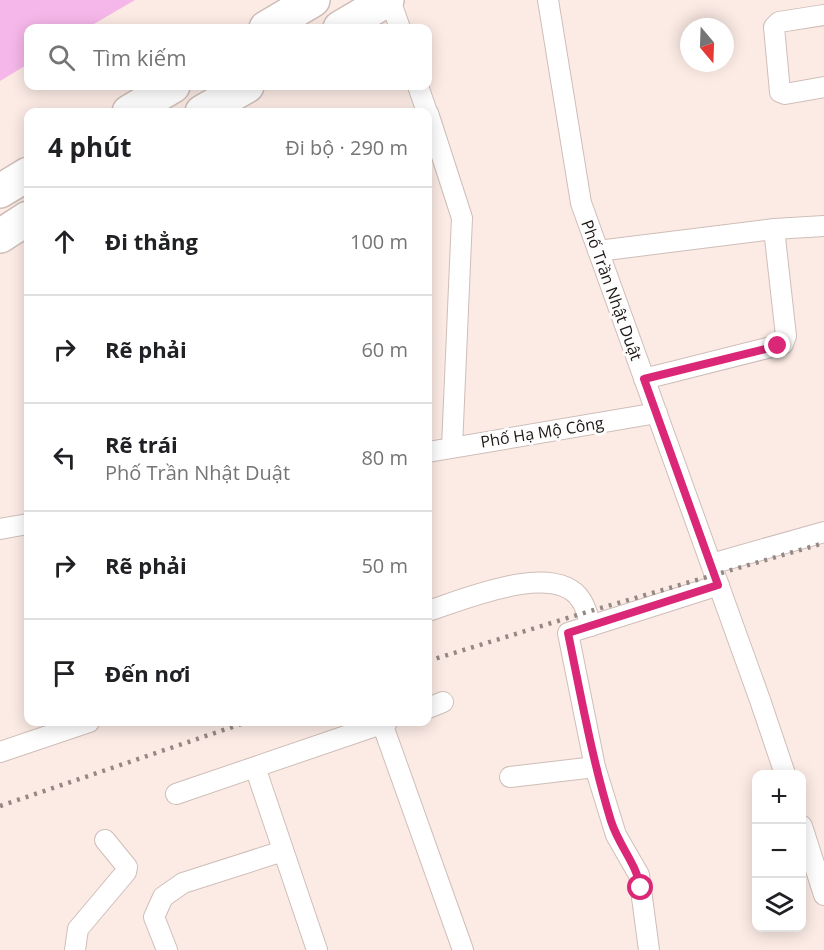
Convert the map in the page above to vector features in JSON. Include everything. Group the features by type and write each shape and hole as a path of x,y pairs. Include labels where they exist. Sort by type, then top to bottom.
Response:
{"highway":[{"path":"273,24 312,0"},
{"path":"347,24 389,0"},
{"path":"136,108 166,90"},
{"path":"209,108 240,90"},
{"path":"0,191 24,176"},
{"path":"0,236 24,221"}],"street":[{"path":"389,0 398,24"},
{"name":"Phố Trần Nhật Duật","path":"548,0 580,203 711,564 783,770"},
{"path":"824,15 779,22 774,27 780,92 785,94 824,87"},
{"path":"419,90 425,108"},
{"path":"432,128 462,218 452,447"},
{"path":"598,251 774,229 824,226"},
{"path":"644,379 783,344 786,336 774,229"},
{"name":"Phố Hạ Mộ Công","path":"432,451 657,414"},
{"path":"0,529 24,525"},
{"path":"711,564 824,532"},
{"path":"432,610 513,585 535,582 553,583 570,589 580,598 591,626"},
{"path":"649,950 639,875 616,835 595,766 568,633 718,585"},
{"path":"0,752 77,726"},
{"path":"176,794 373,726"},
{"path":"385,726 463,950"},
{"path":"510,777 595,766"},
{"path":"255,767 317,950"},
{"path":"75,950 78,929 126,872 127,867 105,840"},
{"path":"806,841 824,895"},
{"path":"166,950 154,917 163,897 183,883 283,851"}],"shaded area":[{"path":"0,0 135,0 94,24 24,24 24,66 0,81"}],"railway":[{"path":"432,660 824,543"},
{"path":"0,806 235,726"}],"route":[{"path":"641,888 634,864 621,847 616,835 595,766 568,633 718,585 644,379 778,346"}]}
